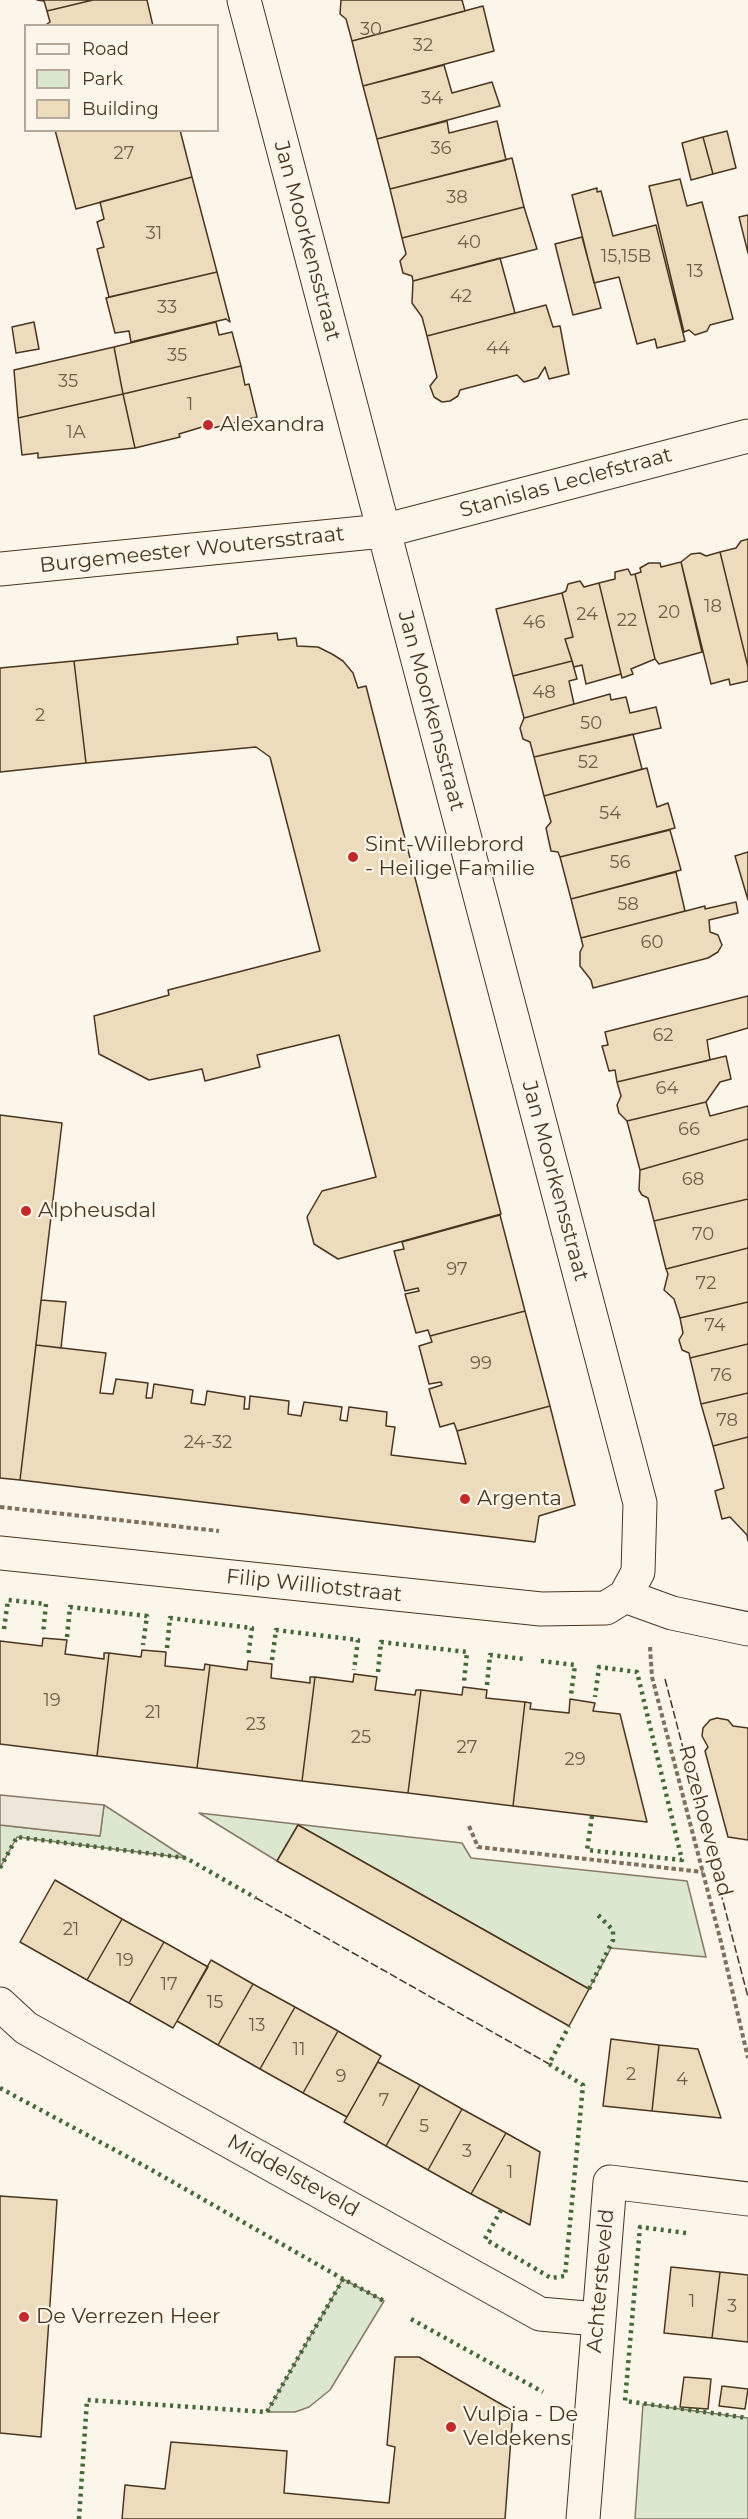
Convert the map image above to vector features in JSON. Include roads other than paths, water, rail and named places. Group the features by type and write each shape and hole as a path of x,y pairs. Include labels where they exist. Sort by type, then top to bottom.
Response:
{"street":[{"name":"Jan Moorkensstraat","path":"244,0 640,1503 638,1572 625,1596"},
{"name":"Stanislas Leclefstraat","path":"384,531 748,436"},
{"name":"Burgemeester Woutersstraat","path":"0,569 384,531"},
{"name":"Filip Williotstraat","path":"0,1553 541,1609 606,1608 625,1596"},
{"path":"625,1596 672,1613 748,1629"},
{"name":"Middelsteveld","path":"0,2004 26,2028 540,2314 597,2319"},
{"name":"Achtersteveld","path":"583,2519 597,2319 610,2182 748,2199"}],"place":[{"name":"Alexandra","path":"208,425"},
{"name":"Sint-Willebrord - Heilige Familie","path":"353,857"},
{"name":"Alpheusdal","path":"26,1211"},
{"name":"Argenta","path":"465,1499"},
{"name":"De Verrezen Heer","path":"24,2317"},
{"name":"Vulpia - De Veldekens","path":"451,2427"}]}
